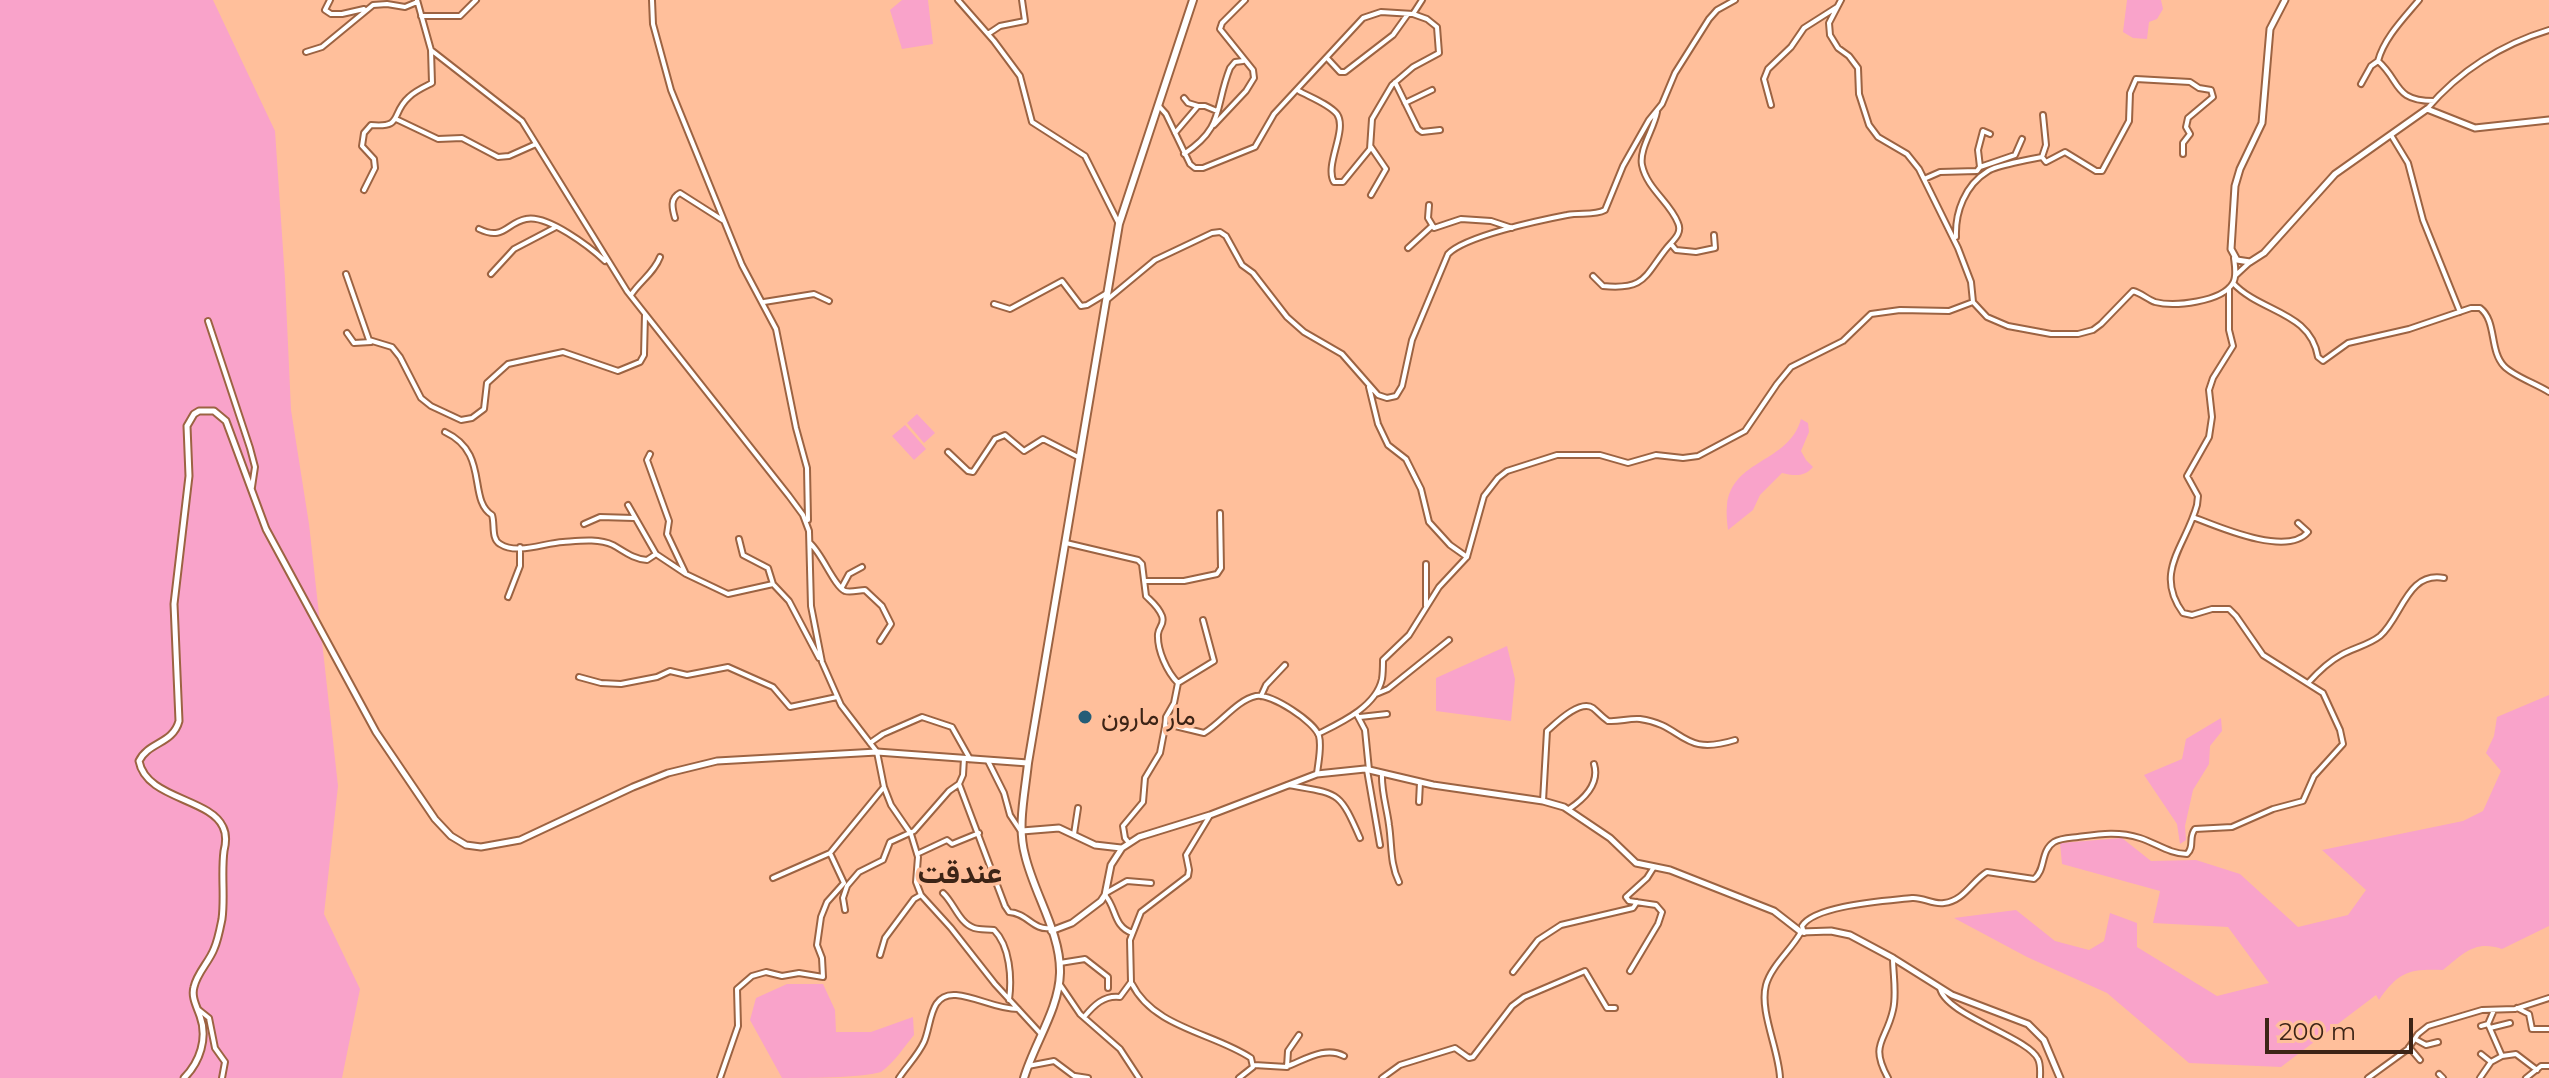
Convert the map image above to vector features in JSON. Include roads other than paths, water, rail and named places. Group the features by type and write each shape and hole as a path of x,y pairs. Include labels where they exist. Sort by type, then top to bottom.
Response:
{"main road":[{"path":"1024,1078 1059,983 1060,963 1025,858 1022,831 1028,763 1119,224 1193,0"}],"street":[{"path":"330,0 325,10 331,14 379,3 405,7 417,1 431,50 432,83 408,97 396,119 387,126 371,125 364,133 362,146 374,159 375,168 364,190"},
{"path":"421,16 460,16 476,0"},
{"path":"652,0 653,24 671,90 742,265 776,329 807,468 811,606 822,662"},
{"path":"958,0 1022,80 1032,122 1085,156 1119,224"},
{"path":"988,34 998,27 1024,22 1026,16 1022,0"},
{"path":"1184,154 1205,139 1253,82 1255,74 1220,27 1245,0"},
{"path":"1327,58 1340,72 1345,72 1390,39 1422,0"},
{"path":"994,304 1010,309 1062,281 1082,306 1106,296 1163,255 1220,232 1226,236 1242,265 1253,273 1287,317 1304,332 1342,354 1369,387 1383,397 1398,395 1412,340 1448,254 1469,239 1569,214 1603,212 1623,166 1658,110 1675,73 1709,19 1717,10 1735,0"},
{"path":"2236,275 2231,249 2235,186 2262,123 2270,29 2285,0"},
{"path":"2361,84 2371,66 2378,61 2380,52 2397,25 2419,0"},
{"path":"1771,105 1764,79 1768,69 1787,51 1804,28 1840,3"},
{"path":"1840,3 1829,23 1830,35 1858,68 1859,94 1869,125 1878,137 1907,154 1924,179 1956,243 1971,282 1973,302 1987,317 2002,325 2051,334 2078,334 2101,324 2133,291 2158,303 2188,304 2214,296 2231,285"},
{"path":"306,52 322,47 350,26 366,8"},
{"path":"1158,105 1166,114 1192,166 1201,169 1251,150 1270,118 1363,18 1381,12 1410,14 1427,19 1437,27 1439,53 1413,67 1395,82 1372,116 1371,147 1347,179 1339,183 1334,182 1331,175 1339,119 1332,110 1298,90"},
{"path":"1780,1078 1765,988 1803,933 1802,925 1809,917 1833,909 1912,898 1924,898 1941,904 1956,900 1987,872 2034,879 2040,873 2048,848 2061,839 2117,833 2139,838 2178,854 2187,854 2195,829 2232,827 2273,809 2299,803 2306,797 2314,776 2343,744 2326,698 2321,691 2258,651 2229,609 2185,614 2169,575 2193,517 2198,496 2188,483 2187,474 2209,437 2212,417 2209,390 2233,346 2228,326 2231,285 2236,275 2273,244 2335,174 2427,109 2455,81 2497,52 2521,39 2549,30"},
{"path":"431,50 522,121 631,295 797,505 807,523"},
{"path":"1214,125 1230,68 1235,62 1245,61"},
{"path":"2378,61 2403,94 2434,101"},
{"path":"2042,157 2046,162 2065,152 2096,171 2102,171 2129,121 2130,93 2136,79 2190,82 2199,88 2211,90 2213,97 2188,118 2186,127 2190,134 2183,143 2183,154"},
{"path":"1395,82 1419,130 1440,130"},
{"path":"1405,103 1432,90"},
{"path":"1184,98 1188,103 1217,111"},
{"path":"1175,133 1198,106"},
{"path":"2427,109 2468,127 2481,129 2549,120"},
{"path":"1593,276 1603,286 1631,285 1649,274 1679,232 1678,223 1647,179 1642,163 1658,110"},
{"path":"2042,157 2046,145 2043,115"},
{"path":"396,119 438,139 462,138 498,157 509,156 536,144"},
{"path":"1980,167 1980,138 1983,131 1990,134"},
{"path":"2391,135 2408,163 2423,220 2460,312"},
{"path":"1924,179 1940,172 1977,171 1980,167 2015,155 2022,139"},
{"path":"1371,147 1386,169 1371,195"},
{"path":"1956,243 1959,207 1983,175 2000,166 2042,157"},
{"path":"675,218 673,200 680,193 726,222"},
{"path":"1429,205 1428,218 1436,228 1465,219 1491,221 1514,229"},
{"path":"479,229 488,233 503,232 520,221 534,218 556,227 610,265"},
{"path":"1408,248 1432,226"},
{"path":"491,274 514,249 556,227"},
{"path":"1671,244 1676,250 1708,250 1715,248 1714,235"},
{"path":"2234,256 2241,262 2250,262"},
{"path":"631,295 654,270 660,257"},
{"path":"346,274 371,342"},
{"path":"2231,285 2304,327 2313,339 2318,357 2323,361 2348,343 2389,335 2471,308 2482,309 2489,319 2498,355 2505,366 2549,392"},
{"path":"764,302 814,294 829,301"},
{"path":"1358,715 1382,681 1383,660 1413,629 1441,584 1467,557 1484,496 1498,478 1513,468 1563,455 1600,455 1624,463 1656,455 1698,456 1745,431 1791,367 1843,341 1871,314 1912,309 1949,311 1973,302"},
{"path":"347,333 354,343 387,344 395,351 425,402 455,418 466,419 484,409 487,383 508,364 556,352 618,371 632,366 644,355 645,314"},
{"path":"208,321 255,467 252,490"},
{"path":"1369,387 1373,412 1390,447 1406,459 1422,491 1429,522 1450,545 1467,557"},
{"path":"184,1078 196,1062 203,1041 204,1030 193,988 214,949 221,923 226,834 218,819 164,790 143,772 139,761 145,751 175,733 179,721 174,604 189,476 187,426 194,414 206,410 221,415 266,529 376,732 435,819 451,836 466,845 481,847 520,840 668,773 733,760 877,752 1028,763"},
{"path":"445,432 469,451 481,503 494,520 496,540 501,545 520,547 598,541 640,559 647,560 656,554"},
{"path":"948,452 973,472 995,439 1005,435 1024,451 1043,439 1080,458"},
{"path":"650,454 647,460 669,521 667,534 686,574"},
{"path":"628,505 656,554 686,574 728,594 773,584"},
{"path":"1145,581 1184,581 1217,574 1221,568 1220,513"},
{"path":"584,524 600,517 616,515 625,519 634,518"},
{"path":"2193,517 2250,539 2286,542 2303,537 2308,532 2298,523"},
{"path":"739,539 743,555 768,568 773,584 789,601 822,662 837,697 877,752 891,805 911,834 917,854 916,882 921,895 1041,1034"},
{"path":"1064,542 1138,560 1144,567 1146,596 1155,603 1162,616 1163,623 1158,633 1160,645 1170,674 1178,683"},
{"path":"810,543 821,553 841,588 848,592 865,590 882,606 891,624 880,641"},
{"path":"508,597 520,566 520,547"},
{"path":"1426,564 1426,609"},
{"path":"841,588 849,574 862,567"},
{"path":"2308,683 2341,655 2380,636 2397,616 2414,586 2434,576 2444,578"},
{"path":"1129,843 1123,826 1143,802 1145,778 1160,753 1166,717 1174,703 1178,683 1214,661 1203,620"},
{"path":"1374,695 1388,689 1449,640"},
{"path":"1261,696 1264,688 1285,665"},
{"path":"579,677 621,684 657,677 670,671 687,675 728,667 773,687 790,707 837,697"},
{"path":"1165,727 1175,726 1204,733 1243,703 1261,696 1289,708 1311,724 1318,734 1317,774"},
{"path":"1543,801 1547,731 1573,711 1585,706 1592,707 1608,721 1640,719 1663,726 1695,745 1719,745 1735,740"},
{"path":"1318,734 1358,715 1387,714"},
{"path":"1358,715 1365,730 1380,845"},
{"path":"845,910 844,890 853,876 883,860 890,842 911,834 959,784 967,758 952,727 922,717 870,743"},
{"path":"988,761 1010,815 1022,831 1055,828 1100,847 1122,848"},
{"path":"1569,809 1586,795 1595,779 1594,764"},
{"path":"1132,933 1118,925 1106,894 1111,865 1129,843 1317,774 1368,770 1420,782 1543,801 1569,809 1610,838 1633,862 1670,870 1779,913 1803,933 1842,932 1893,958 1940,988 2028,1024 2044,1040 2060,1078"},
{"path":"1382,773 1393,853 1392,867 1399,882"},
{"path":"1419,802 1420,782"},
{"path":"959,784 997,890 1009,912 1020,913 1044,929 1051,930 1072,923 1106,894 1127,881 1151,883"},
{"path":"1286,785 1338,796 1360,838"},
{"path":"773,878 830,853 884,787"},
{"path":"1074,834 1078,808"},
{"path":"1210,815 1186,855 1188,876 1141,912 1130,940 1131,982 1142,1000 1181,1027 1232,1046 1251,1058 1254,1065"},
{"path":"917,854 947,840 957,843 979,833"},
{"path":"720,1078 738,1026 737,989 752,976 766,972 782,976 799,973 823,977 822,958 817,945 821,917 827,902 844,883 830,853"},
{"path":"1630,971 1662,913 1658,906 1628,900 1627,895 1647,878 1654,867"},
{"path":"943,893 952,901 965,923 974,928 994,930 1003,941 1011,982 1009,1000"},
{"path":"880,955 885,938 914,899 921,895"},
{"path":"1513,972 1538,940 1561,925 1632,908 1637,902"},
{"path":"1888,1078 1879,1055 1883,1033 1893,1010 1893,958"},
{"path":"1060,963 1085,959 1108,977 1108,988"},
{"path":"1382,1078 1400,1065 1455,1048 1469,1058 1473,1057 1512,1006 1524,997 1585,971 1607,1008 1615,1008"},
{"path":"1084,1017 1101,1000 1123,996 1131,982"},
{"path":"1059,983 1084,1017 1115,1043 1139,1078"},
{"path":"1940,988 1946,999 2000,1034 2030,1049 2039,1061 2040,1078"},
{"path":"899,1078 926,1038 935,1004 940,998 955,995 1006,1009 1018,1009"},
{"path":"2368,1078 2409,1047 2432,1024 2482,1010 2517,1008 2549,998"},
{"path":"197,1008 209,1018 215,1048 225,1062 222,1078"},
{"path":"2517,1008 2529,1014 2532,1029 2549,1029"},
{"path":"2494,1010 2489,1026 2502,1056"},
{"path":"2481,1026 2510,1023"},
{"path":"1288,1066 1288,1051 1299,1035"},
{"path":"2415,1039 2426,1045 2438,1042"},
{"path":"2409,1047 2420,1060"},
{"path":"1239,1078 1254,1065 1288,1066 1326,1051 1344,1056"},
{"path":"2481,1054 2491,1062"},
{"path":"2480,1078 2491,1062 2516,1054 2537,1070"},
{"path":"1028,1066 1054,1061 1074,1077 1088,1078"},
{"path":"2526,1078 2544,1065 2549,1066"}],"place":[{"name":"مار مارون","path":"1085,717"}],"district":[{"name":"عندقت","path":"960,874"}]}
